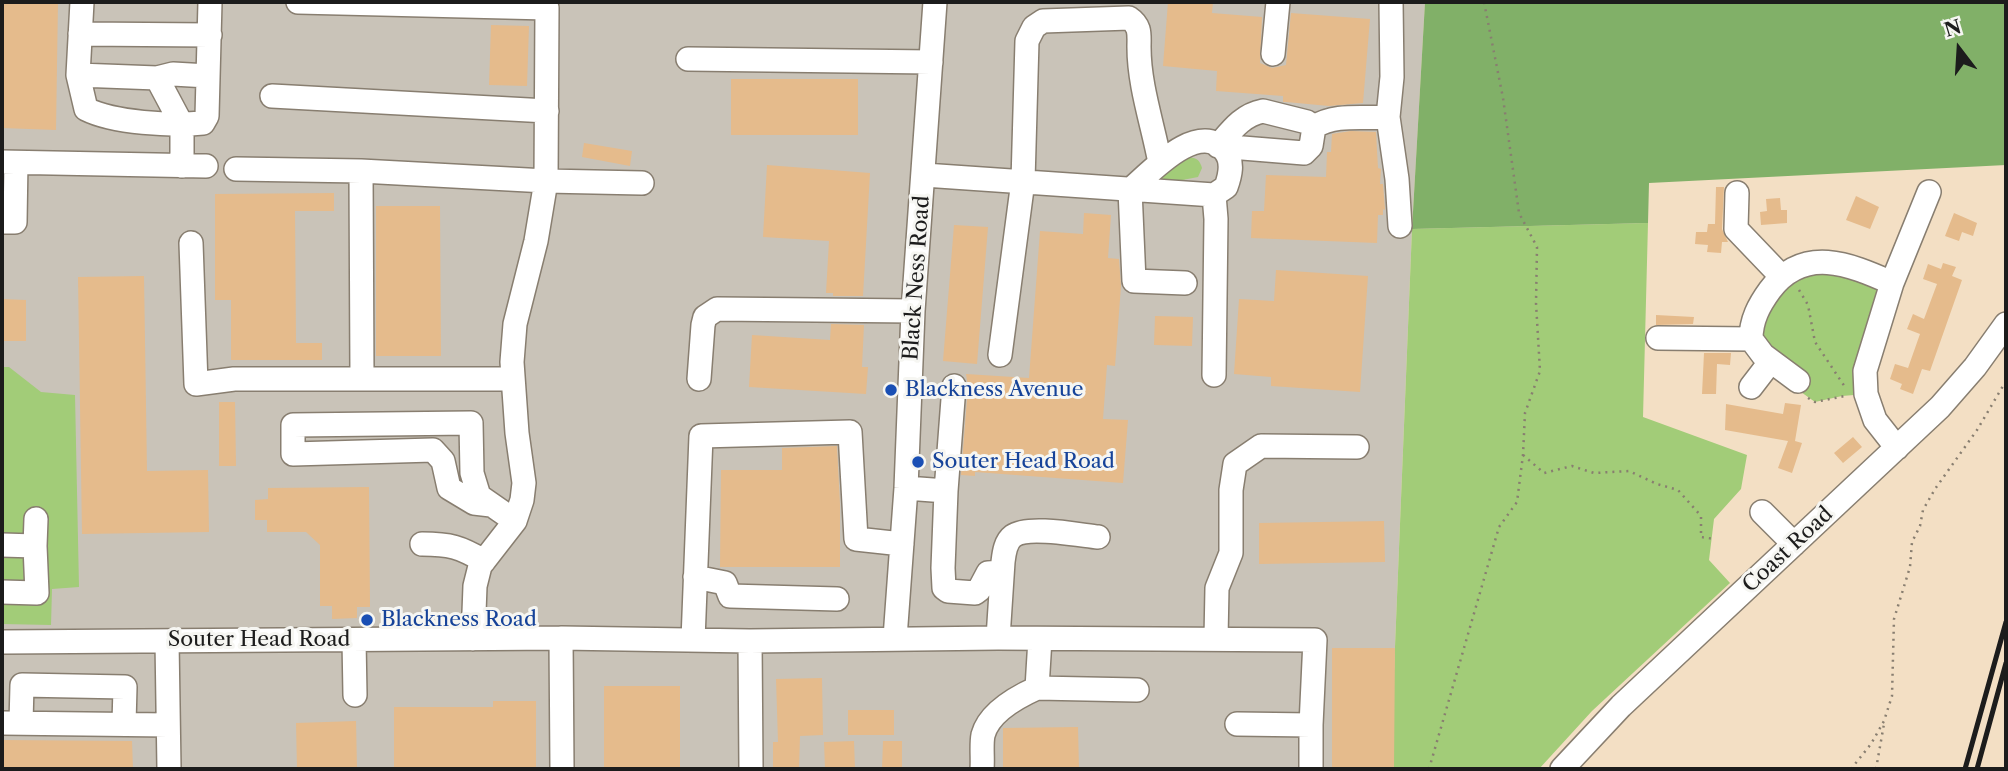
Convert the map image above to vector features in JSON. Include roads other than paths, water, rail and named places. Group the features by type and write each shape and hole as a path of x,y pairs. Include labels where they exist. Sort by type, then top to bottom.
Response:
{"street":[{"path":"82,2 78,75 86,109 101,116 182,125 203,123 207,116 210,2"},
{"path":"298,2 547,8 546,181 536,241 515,324 513,379 524,483 515,521 484,561 475,586 473,639"},
{"name":"Black Ness Road","path":"895,638 913,311 935,2"},
{"path":"1273,54 1278,2"},
{"path":"1391,2 1392,77 1388,117 1397,179 1399,226"},
{"path":"999,355 1023,181 1027,41 1034,27 1043,21 1129,18 1135,22 1139,27 1139,71 1160,163"},
{"path":"80,34 210,35"},
{"path":"688,60 931,62"},
{"path":"78,75 158,78 173,74 208,76"},
{"path":"158,78 182,125 183,166"},
{"path":"272,96 547,111"},
{"path":"1218,146 1242,120 1254,113 1278,113 1307,122 1314,127"},
{"path":"1218,146 1304,153 1311,146 1314,127 1325,120 1388,117"},
{"path":"924,175 1023,181 1130,190 1214,195 1226,187 1231,170 1226,153 1213,142 1199,141 1180,149 1160,163 1130,190"},
{"path":"2,222 15,222 8,189 9,163 206,166"},
{"path":"236,169 642,183"},
{"path":"361,172 362,378"},
{"path":"1130,190 1134,281 1185,283"},
{"path":"1897,448 1875,420 1869,406 1865,383 1870,349 1892,283 1929,192"},
{"path":"1737,193 1736,229 1784,274"},
{"path":"1214,195 1214,375"},
{"path":"191,243 196,384 234,379 513,379"},
{"path":"1803,389 1763,355 1751,340 1752,323 1760,303 1784,274 1804,264 1837,263 1860,269 1892,283"},
{"path":"699,379 705,317 717,309 913,311"},
{"name":"Coast Road","path":"1562,769 1621,706 1940,408 1975,367 2006,324"},
{"path":"1658,338 1751,340"},
{"path":"1751,387 1770,361"},
{"path":"954,386 946,491 944,587 948,591 975,593 988,573 1002,572"},
{"path":"491,505 474,503 449,488 443,461 433,450 293,454 293,425 471,423 475,486 479,496 515,521"},
{"path":"693,640 701,436 850,432 856,539 902,544"},
{"path":"1216,638 1217,588 1231,553 1231,489 1235,464 1261,446 1357,447"},
{"path":"905,488 946,491"},
{"path":"1762,512 1794,544"},
{"path":"2,592 37,593 36,519"},
{"path":"998,638 1002,572 1008,542 1016,534 1041,531 1098,537"},
{"path":"422,544 445,544 461,548 484,561"},
{"path":"2,545 35,546"},
{"path":"695,577 725,583 730,596 837,599"},
{"path":"561,638 562,769"},
{"name":"Souter Head Road","path":"2,642 561,638 750,641 895,638 1315,640 1311,726"},
{"path":"1037,688 1040,639"},
{"path":"354,640 355,695"},
{"path":"167,641 169,769"},
{"path":"750,641 751,769"},
{"path":"124,724 125,687 22,685 11,723 168,725"},
{"path":"982,769 983,734 998,713 1017,697 1037,688 1137,690"},
{"path":"1237,724 1311,726 1311,769"}],"railway":[{"path":"1965,769 2006,622"},
{"path":"1977,769 2006,663"}],"place":[{"name":"Blackness Avenue","path":"891,390"},
{"name":"Souter Head Road","path":"918,462"},
{"name":"Blackness Road","path":"367,620"}]}
